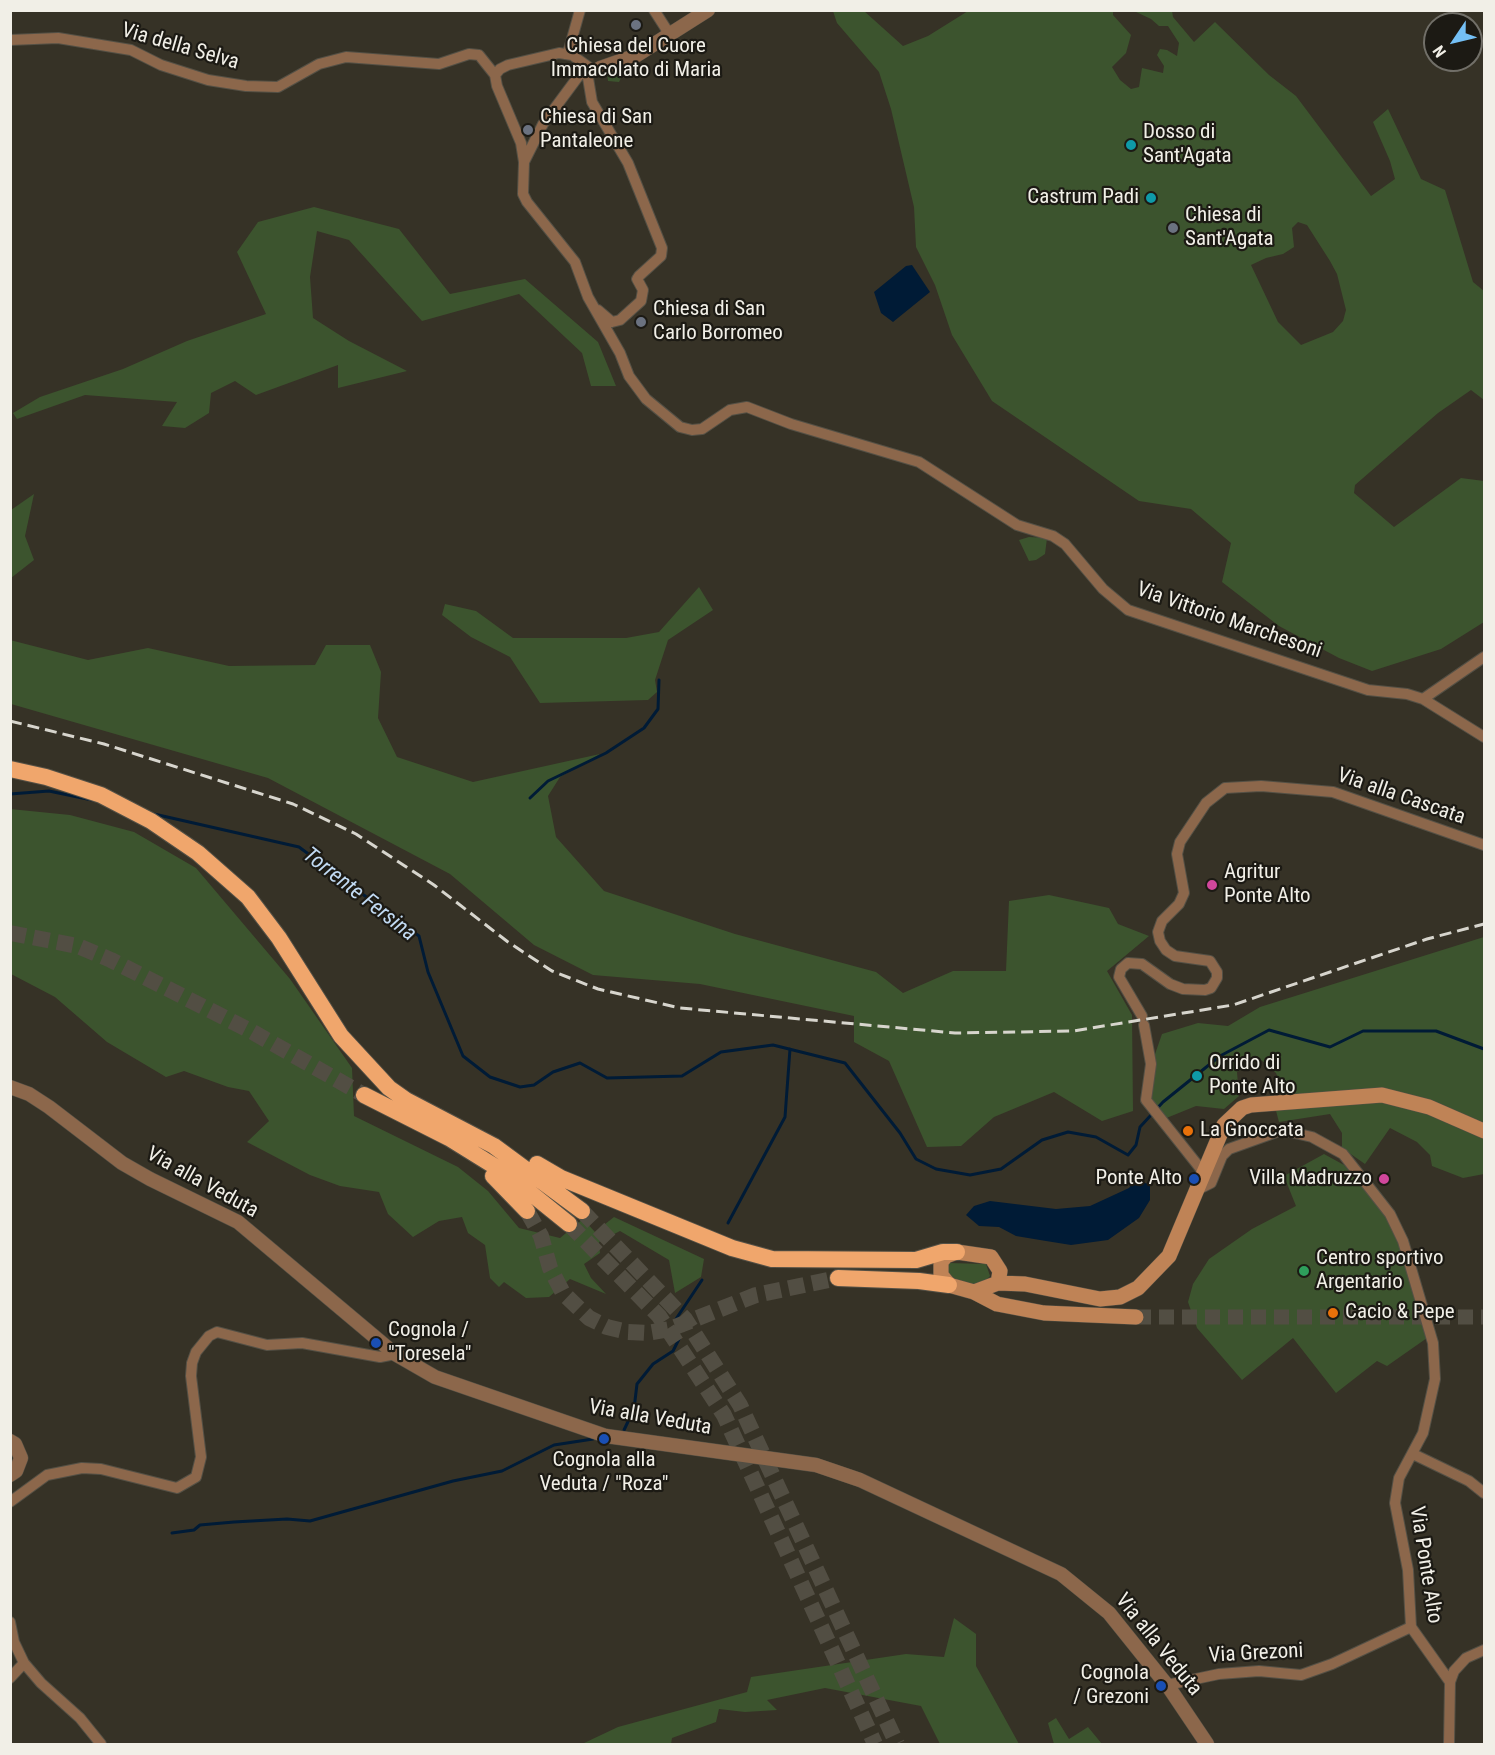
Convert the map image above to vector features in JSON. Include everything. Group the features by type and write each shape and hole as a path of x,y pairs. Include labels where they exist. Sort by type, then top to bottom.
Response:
{"highway":[{"path":"10,769 101,795 173,834 237,886 279,938 341,1036 389,1088 406,1100 494,1146 582,1211"},
{"path":"364,1095 433,1130 507,1174 569,1224"},
{"path":"494,1146 512,1150 561,1178 732,1248 771,1259 916,1260 943,1252 957,1252"},
{"path":"483,1160 487,1172 514,1195 527,1210"},
{"path":"838,1278 919,1281 949,1285"}],"main road":[{"path":"975,1292 997,1284 1025,1284 1100,1299 1120,1297 1138,1288 1169,1256 1224,1125 1242,1108 1263,1102 1382,1095 1429,1107 1485,1131"},
{"path":"1025,1284 985,1254 957,1252 946,1256 942,1262 941,1275 949,1285 975,1292 997,1304 1066,1315 1136,1317"},
{"path":"998,1265 997,1284 1000,1292 1026,1310"}],"street":[{"path":"568,53 580,10"},
{"path":"654,10 670,35"},
{"path":"495,75 508,65 568,53 586,66 600,68 637,55 708,10"},
{"name":"Via della Selva","path":"10,39 58,38 131,50 161,65 189,74 246,86 278,87 319,64 346,57 439,64 469,54 478,55 495,75"},
{"path":"586,66 592,102 628,163 662,248 661,256 637,279 644,290 641,301 620,320 612,322 593,306"},
{"name":"Via Vittorio Marchesoni","path":"524,162 543,124 586,66"},
{"name":"Via Vittorio Marchesoni","path":"495,75 497,86 521,143 524,162 523,194 527,202 575,262 593,306 640,391 680,427 692,430 702,429 730,410 747,407 791,424 919,462 1017,525 1053,536 1065,544 1103,589 1128,610 1368,690 1407,694 1423,699 1485,737"},
{"path":"1423,699 1485,657"},
{"name":"Via alla Cascata","path":"1202,1179 1167,1127 1149,1106 1146,1096 1151,1064 1144,1025 1119,977 1121,969 1128,963 1142,964 1170,984 1183,989 1205,990 1215,984 1217,972 1210,961 1175,956 1166,951 1158,932 1162,921 1179,904 1184,893 1177,854 1180,842 1206,803 1225,789 1261,786 1333,792 1485,845"},
{"name":"Via alla Veduta","path":"10,1087 29,1094 50,1107 122,1163 238,1222 395,1354 435,1377 599,1434 816,1466 860,1480 1061,1574 1109,1613 1167,1685 1206,1744"},
{"name":"Via Ponte Alto","path":"1202,1179 1203,1187 1211,1183 1225,1151 1271,1134 1287,1131 1312,1137 1343,1155 1386,1209 1400,1234 1418,1285 1433,1343 1433,1393 1424,1434 1399,1478 1395,1503 1408,1570 1411,1627 1450,1682"},
{"path":"10,1502 47,1475 82,1468 101,1469 177,1488 196,1477 201,1457 191,1376 192,1363 202,1344 209,1336 217,1332 267,1346 302,1343 380,1358 395,1354"},
{"path":"10,1441 15,1444 21,1458 16,1471 10,1475"},
{"path":"1413,1454 1469,1481 1485,1493"},
{"path":"10,1622 14,1642 24,1663 41,1683 80,1718 101,1744"},
{"name":"Via Grezoni","path":"1167,1685 1219,1674 1259,1671 1301,1675 1332,1665 1411,1627"},
{"path":"1449,1744 1450,1682 1454,1671 1466,1658 1484,1650"},
{"path":"10,1678 24,1663"}],"green space":[{"path":"833,11 864,11 903,46 928,36 968,11 1113,11 1113,15 1131,35 1126,53 1112,67 1120,80 1131,89 1139,87 1142,68 1163,73 1164,66 1157,55 1160,49 1177,56 1179,43 1168,26 1159,26 1151,19 1134,11 1172,11 1173,17 1194,42 1215,22 1269,75 1296,96 1371,196 1395,179 1390,161 1373,122 1388,109 1421,179 1445,190 1473,282 1484,291 1484,400 1471,390 1438,413 1355,485 1354,493 1394,527 1461,478 1484,481 1484,622 1441,649 1372,671 1339,658 1279,626 1222,582 1231,543 1191,509 1139,501 992,401 952,335 935,285 916,247 914,207 891,109 879,72 837,23","holes":["1298,222 1307,225 1337,274 1346,310 1343,321 1333,332 1301,345 1278,322 1251,265 1283,254 1294,247 1292,228"]},
{"path":"628,64 619,82 608,81 607,73"},
{"path":"314,207 399,229 450,294 525,279 598,342 616,386 591,386 582,353 519,294 422,321 349,240 317,231 310,277 313,318 349,341 407,371 338,388 338,365 256,395 235,381 211,393 209,413 185,428 162,426 177,402 85,395 17,419 13,413 40,397 123,369 187,341 266,314 237,252 258,222"},
{"path":"34,494 25,536 34,560 11,578 11,510"},
{"path":"1029,537 1047,538 1045,554 1036,560 1029,561 1019,540"},
{"path":"699,587 713,610 668,640 655,680 657,692 648,700 540,703 510,657 471,637 442,615 445,604 476,611 513,638 626,638 659,632"},
{"path":"10,640 88,660 148,648 229,666 315,665 326,645 370,645 381,672 378,718 397,757 473,782 600,754 560,777 548,796 556,837 604,891 735,934 876,972 903,993 953,971 1006,971 1009,901 1049,895 1109,908 1118,924 1149,936 1107,971 1132,1015 1133,1111 1102,1121 1054,1092 994,1117 961,1146 927,1147 889,1061 854,1042 854,1016 700,984 593,975 534,945 450,874 268,778 11,704"},
{"path":"10,809 70,815 134,832 196,868 290,979 352,1068 354,1116 458,1167 488,1191 519,1228 560,1238 583,1219 595,1232 614,1217 704,1259 701,1277 675,1293 669,1260 620,1231 599,1242 600,1253 584,1264 591,1278 606,1294 570,1279 549,1297 526,1298 504,1282 499,1287 490,1278 485,1245 468,1233 462,1217 439,1221 413,1237 388,1214 379,1192 340,1186 310,1175 247,1142 269,1121 249,1091 228,1087 184,1071 166,1077 107,1042 55,997 11,974"},
{"path":"1484,937 1484,1174 1463,1178 1432,1166 1430,1155 1417,1142 1390,1128 1365,1164 1342,1148 1342,1133 1330,1114 1279,1122 1275,1107 1288,1109 1283,1091 1276,1073 1261,1060 1237,1072 1239,1096 1224,1109 1196,1106 1164,1119 1149,1100 1154,1057 1162,1034 1198,1023 1228,1026 1260,1007"},
{"name":"Centro sportivo Argentario","path":"1324,1154 1344,1165 1385,1214 1399,1240 1427,1338 1387,1366 1377,1361 1336,1393 1293,1338 1242,1380 1197,1328 1188,1302 1193,1284 1209,1259 1252,1229 1296,1206 1284,1176"},
{"path":"949,1263 986,1264 990,1276 982,1285 954,1283 944,1267"},
{"path":"954,1618 976,1634 976,1666 1019,1744 940,1744 921,1706 825,1688 767,1700 777,1710 745,1712 719,1709 716,1722 672,1738 671,1744 582,1744 618,1727 747,1692 751,1677 906,1654 944,1657"},
{"path":"1056,1718 1069,1739 1088,1727 1102,1744 1054,1744 1048,1723"}],"water":[{"path":"912,265 930,292 893,322 881,313 874,292 906,266"},
{"path":"1136,1179 1150,1185 1150,1200 1139,1218 1108,1240 1071,1245 1016,1236 999,1227 979,1226 966,1215 974,1206 990,1201 1056,1209 1090,1206 1129,1188"}],"waterway":[{"path":"530,798 548,781 606,753 644,728 658,709 659,680"},
{"name":"Torrente Fersina","path":"10,794 49,791 92,800"},
{"name":"Torrente Fersina","path":"154,814 299,847 419,936 428,972 463,1056 490,1077 520,1087 534,1085 553,1072 580,1063 607,1078 682,1076 721,1052 773,1045 845,1063 900,1133 916,1159 936,1169 970,1175 1001,1169 1042,1140 1068,1132 1096,1137 1128,1155 1136,1145 1140,1127 1163,1102 1220,1056 1269,1030 1330,1047 1363,1031 1436,1031 1484,1049"},
{"path":"728,1223 785,1117 790,1049"},
{"path":"624,1430 634,1409 637,1384 653,1364 673,1351 679,1339 676,1319 702,1280"},
{"path":"172,1533 194,1530 200,1525 234,1522 287,1519 310,1521 453,1481 502,1471 554,1445 593,1439"}],"tunnel":[{"path":"10,933 78,946 111,960 249,1030 364,1095"},
{"path":"527,1211 541,1236 550,1268 563,1293 589,1318 607,1327 628,1332 647,1333 670,1329 756,1295 838,1278"},
{"path":"582,1211 685,1319 740,1405 897,1744"},
{"path":"569,1224 659,1316 724,1415 875,1744"},
{"path":"1136,1317 1484,1317"}],"railway":[{"path":"10,721 104,744 293,804 356,834 434,885 508,942 552,971 598,989 680,1008 955,1033 1073,1031 1233,1005 1427,939 1484,924"}],"place":[{"name":"Chiesa del Cuore Immacolato di Maria","path":"636,25"},
{"name":"Chiesa di San Pantaleone","path":"528,130"},
{"name":"Dosso di Sant'Agata","path":"1131,145"},
{"name":"Castrum Padi","path":"1151,198"},
{"name":"Chiesa di Sant'Agata","path":"1173,228"},
{"name":"Chiesa di San Carlo Borromeo","path":"641,322"},
{"name":"Agritur Ponte Alto","path":"1212,885"},
{"name":"Orrido di Ponte Alto","path":"1197,1076"},
{"name":"La Gnoccata","path":"1188,1131"},
{"name":"Ponte Alto","path":"1194,1179"},
{"name":"Villa Madruzzo","path":"1384,1179"},
{"name":"Centro sportivo Argentario","path":"1304,1271"},
{"name":"Cacio & Pepe","path":"1333,1313"},
{"name":"Cognola / \"Toresela\"","path":"376,1343"},
{"name":"Cognola alla Veduta / \"Roza\"","path":"604,1439"},
{"name":"Cognola / Grezoni","path":"1161,1686"}]}
